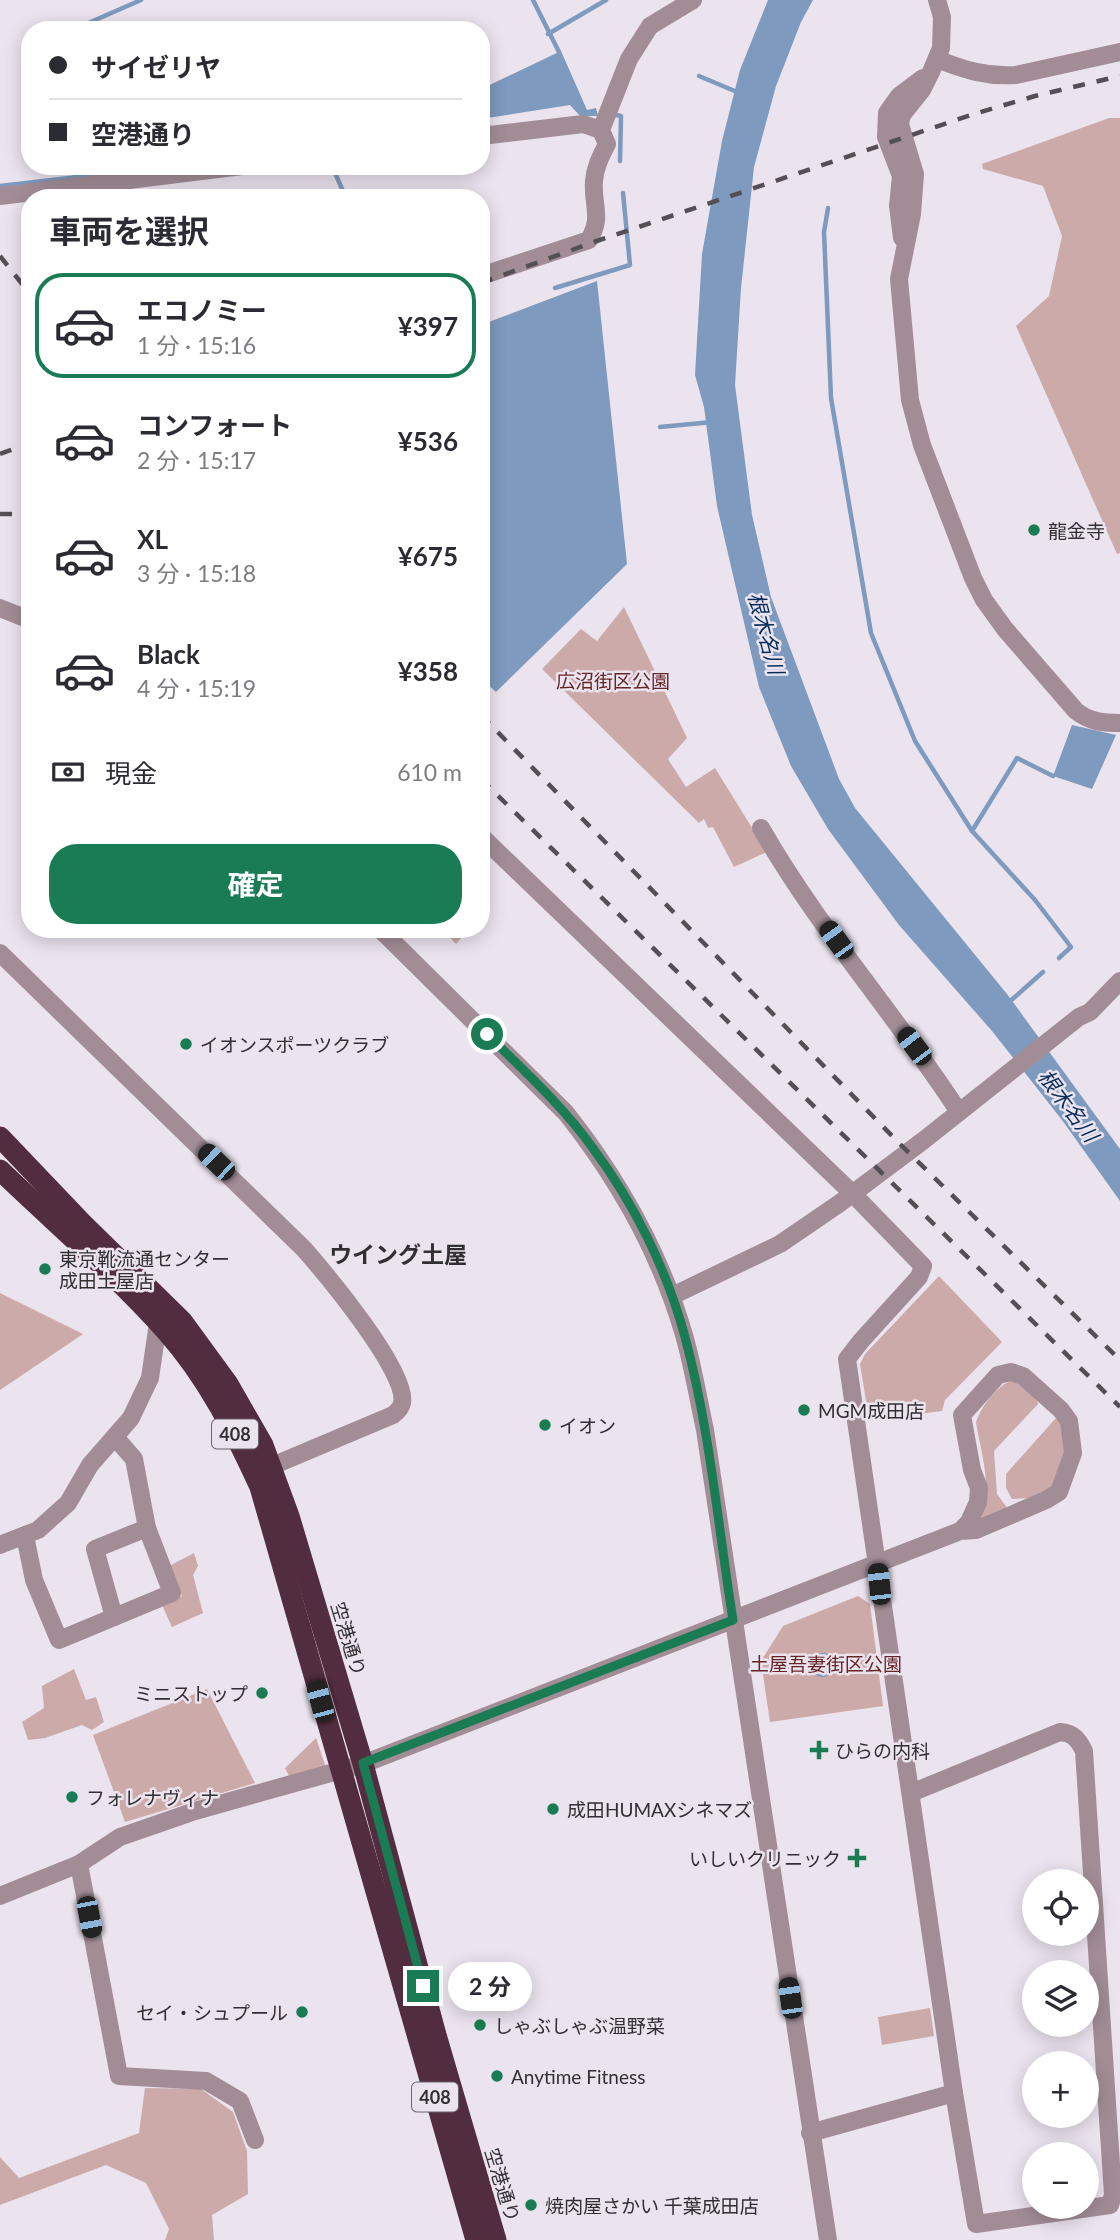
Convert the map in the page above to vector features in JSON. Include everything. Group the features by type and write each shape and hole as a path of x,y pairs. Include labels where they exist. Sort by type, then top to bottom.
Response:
{"highway":[{"name":"空港通り","path":"0,1138 82,1223 164,1316 243,1448 260,1488 475,2240"},
{"name":"空港通り","path":"0,1170 164,1316 191,1333 228,1384 272,1466 363,1763 436,2035 496,2240"}],"street":[{"path":"490,273 589,240 597,225 594,187 596,166 607,144 606,118 629,59 650,26 693,0"},
{"path":"937,0 943,29 934,65 922,90 902,115 900,124 915,174 912,214 899,279 910,400 922,445 984,600 1005,629 1076,711 1095,722 1120,723"},
{"path":"934,65 1002,76 1120,52"},
{"path":"490,135 583,124 606,118"},
{"path":"56,189 169,175"},
{"path":"0,196 21,193"},
{"path":"0,608 21,616"},
{"path":"761,828 788,876 930,1067 965,1107"},
{"path":"490,845 853,1194 923,1266 919,1277 847,1359 954,2092 976,2224 1110,2205 1113,2195 1084,1751 1079,1741 1069,1733 1060,1732 911,1793"},
{"path":"389,938 566,1113 622,1190 672,1296 685,1338 705,1430 828,2240"},
{"path":"0,953 304,1249 343,1294 386,1360 403,1394 399,1410 393,1415 272,1466"},
{"path":"672,1296 780,1244 853,1194 1079,1017 1090,1012 1120,981"},
{"path":"0,1545 38,1530 68,1503 90,1465 131,1418 150,1378 164,1316"},
{"path":"0,1896 79,1864 120,1838 170,1820 342,1771 960,1531 976,1530 1046,1500 1059,1492 1073,1453 1069,1421 1061,1410 1023,1376 1011,1372 998,1375 962,1415 972,1470 979,1488 978,1502 969,1522 960,1531"},
{"path":"25,1536 34,1580 59,1640 172,1593 147,1528 134,1459 115,1437"},
{"path":"114,1617 94,1549 147,1528"},
{"path":"79,1864 119,2076 206,2081 240,2101 255,2140"},
{"path":"810,2133 954,2092"}],"green space":[{"path":"1109,118 1120,118 1120,553 1117,554 1016,326 1049,296 1062,236 1043,186 983,169 982,164"},
{"name":"広沼街区公園","path":"624,607 687,738 668,759 686,787 715,768 767,852 734,867 713,827 708,828 704,819 699,823 542,669 581,629 597,641"},
{"path":"450,938 461,938 456,944"},
{"path":"939,1276 1002,1342 945,1400 942,1411 869,1420 860,1364 865,1354"},
{"path":"0,1293 83,1334 0,1390"},
{"path":"1017,1379 1037,1398 1038,1404 994,1451 997,1494 1008,1509 979,1524 977,1519 983,1509 986,1486 976,1422 992,1395"},
{"path":"1056,1418 1062,1423 1065,1454 1052,1490 1036,1498 1012,1499 1006,1488 1006,1474"},
{"path":"194,1553 198,1566 193,1575 203,1613 172,1627 162,1605 182,1596 169,1566"},
{"name":"土屋吾妻街区公園","path":"858,1596 870,1604 883,1706 770,1722 761,1661 783,1626"},
{"path":"74,1669 86,1700 96,1697 104,1722 92,1730 82,1725 45,1738 28,1740 22,1722 44,1708 42,1686"},
{"path":"207,1689 255,1783 125,1822 93,1735"},
{"path":"316,1738 326,1768 290,1778 285,1768"},
{"path":"930,2008 934,2036 882,2045 878,2017"},
{"path":"145,2088 201,2089 233,2112 247,2151 248,2194 212,2215 214,2240 165,2240 169,2229 146,2183 106,2165 0,2205 0,2157 19,2178 139,2133"}],"water":[{"name":"根木名川","path":"768,0 813,0 801,22 776,86 754,167 741,288 735,385 752,515 771,597 839,779 855,808 1007,994 1120,1149 1120,1201 1062,1120 992,1031 899,925 828,829 791,766 759,687 717,506 704,407 695,375 702,254 722,141 740,70"},
{"path":"561,51 587,110 596,108 598,116 580,116 570,105 490,118 490,85"},
{"path":"597,281 627,564 496,692 490,686 490,322"},
{"path":"1072,725 1116,735 1092,789 1053,776"},
{"path":"823,1653 832,1656 835,1665 832,1674 823,1677 814,1674 811,1665 814,1656"}],"waterway":[{"path":"93,21 141,0"},
{"path":"533,0 559,52"},
{"path":"548,34 606,0"},
{"path":"699,76 737,92"},
{"path":"611,114 621,116 620,161"},
{"path":"0,186 94,175"},
{"path":"336,175 342,189"},
{"path":"555,288 630,265 623,193"},
{"path":"828,208 824,232 831,398 871,633 915,741 972,831"},
{"path":"660,427 712,422"},
{"path":"1053,776 1017,758 972,831 1035,900 1071,947 1059,958"},
{"path":"1007,1004 1043,972"}],"railway":[{"path":"490,280 974,114 1120,76"},
{"path":"0,256 21,283"},
{"path":"0,454 21,446"},
{"path":"0,514 21,514"},
{"path":"490,724 900,1144 1120,1360"},
{"path":"490,788 1120,1407"}],"place":[{"name":"龍金寺","path":"1034,530"},
{"name":"イオンスポーツクラブ","path":"186,1044"},
{"name":"東京靴流通センター 成田土屋店","path":"45,1269"},
{"name":"MGM成田店","path":"804,1410"},
{"name":"イオン","path":"545,1425"},
{"name":"ミニストップ","path":"262,1693"},
{"name":"ひらの内科","path":"819,1750"},
{"name":"フォレナヴィナ","path":"72,1797"},
{"name":"成田HUMAXシネマズ","path":"553,1809"},
{"name":"いしいクリニック","path":"857,1858"},
{"name":"セイ・シュプール","path":"302,2012"},
{"name":"しゃぶしゃぶ温野菜","path":"480,2025"},
{"name":"Anytime Fitness","path":"497,2076"},
{"name":"焼肉屋さかい 千葉成田店","path":"531,2205"}],"district":[{"name":"ウイング土屋","path":"398,1254"}],"route":[{"path":"423,1986 363,1763 733,1620 705,1430 685,1338 672,1296 622,1190 592,1146 566,1113 487,1034"}]}
